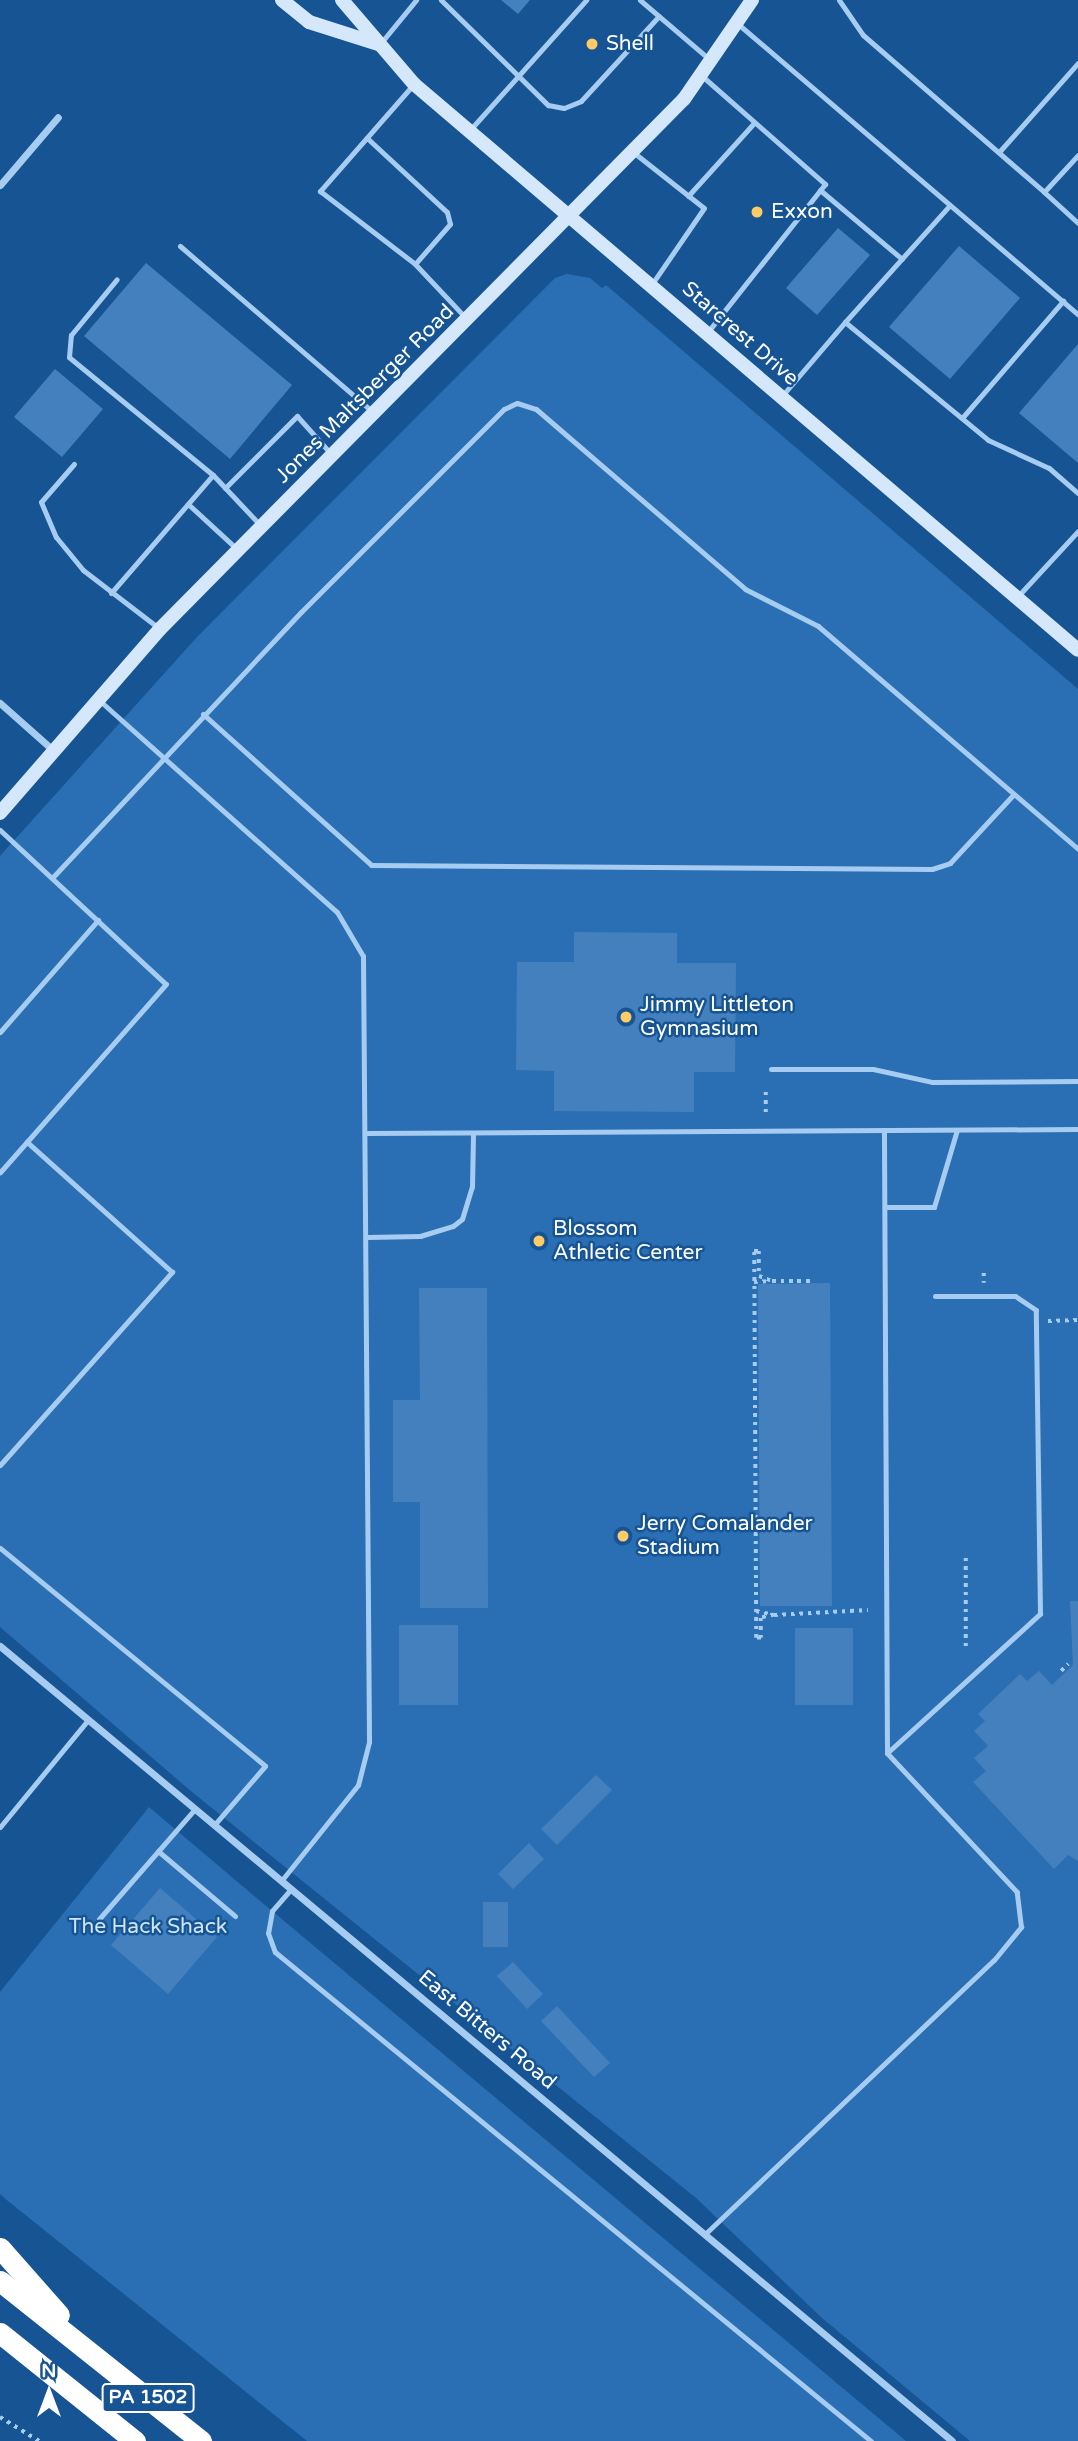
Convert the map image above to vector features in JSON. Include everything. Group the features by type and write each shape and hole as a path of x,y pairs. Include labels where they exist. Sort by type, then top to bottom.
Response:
{"highway":[{"path":"0,2248 95,2356"},
{"name":"PA 1502","path":"0,2281 201,2441"},
{"name":"PA 1502","path":"0,2333 135,2441"},
{"path":"0,2348 74,2392"}],"main road":[{"path":"282,0 309,22 380,44"},
{"name":"Starcrest Drive","path":"342,0 414,84 1078,650"},
{"name":"Jones Maltsberger Road","path":"0,813 160,629 264,528 633,152 701,76 752,0"}],"street":[{"path":"0,185 58,117"},
{"path":"0,703 54,751"},
{"name":"East Bitters Road","path":"0,1646 952,2441"}],"lane":[{"path":"380,44 416,0"},
{"path":"441,0 548,105 564,108 581,101 659,16"},
{"path":"469,131 586,0"},
{"path":"640,0 710,60"},
{"path":"839,0 863,35 1078,223"},
{"path":"735,22 1078,314"},
{"path":"999,152 1078,63"},
{"path":"701,76 825,184 707,333"},
{"path":"414,84 320,191 415,264 468,320"},
{"path":"688,196 754,123"},
{"path":"367,138 447,212 450,224 415,264"},
{"path":"633,152 704,208 651,285"},
{"path":"1044,191 1076,160"},
{"path":"820,190 902,259"},
{"path":"781,397 950,205"},
{"path":"180,246 375,414"},
{"path":"117,279 71,335 69,357 213,475 264,528"},
{"path":"962,418 1063,301"},
{"path":"845,322 988,440 1049,468 1078,493"},
{"path":"52,878 203,713 504,410 525,403 746,589 818,626 1078,849"},
{"path":"225,488 297,416 334,457"},
{"path":"74,464 41,502 56,537 83,570 160,629"},
{"path":"111,593 213,475"},
{"path":"188,504 240,552"},
{"path":"1017,598 1078,531"},
{"path":"100,701 337,912 352,932 363,956 366,978 369,1742 358,1785 281,1881"},
{"path":"203,713 371,865 932,869 950,863 1014,794"},
{"path":"0,830 166,984 0,1172"},
{"path":"0,1032 97,920"},
{"path":"771,1069 873,1069 932,1082 1078,1081"},
{"path":"367,1133 1078,1129"},
{"path":"705,2234 994,1960 1021,1927 1017,1892 887,1753 884,1130"},
{"path":"885,1207 934,1207 957,1130"},
{"path":"367,1237 420,1236 453,1226 462,1219 472,1187 473,1133"},
{"path":"0,1465 172,1272 27,1142"},
{"path":"887,1753 1040,1614 1039,1321 1026,1300 1014,1296 935,1296"},
{"path":"0,1548 265,1766 214,1825"},
{"path":"0,1827 88,1720"},
{"path":"99,1919 195,1809"},
{"path":"158,1851 235,1916"},
{"path":"291,1889 272,1911 268,1933 275,1952 871,2441"}],"path":[{"path":"766,1092 766,1115"},
{"path":"772,1281 759,1276 759,1251 754,1251 756,1638 761,1638 761,1618 868,1610"},
{"path":"754,1282 811,1281"},
{"path":"1039,1321 1078,1320"},
{"path":"966,1558 966,1651"},
{"path":"756,1611 774,1615"},
{"path":"1061,1671 1069,1664"},
{"path":"0,2417 39,2441"}],"green space":[{"name":"Blossom Athletic Center","path":"567,274 590,278 602,288 606,285 1078,689 1078,2441 970,2441 822,2318 696,2198 192,1792 0,1627 0,856 197,637 555,278"},
{"name":"The Hack Shack","path":"149,1807 906,2441 307,2441 8,2201 0,2194 0,1992"}],"building":[{"path":"501,0 530,0 518,14"},
{"path":"838,228 870,255 817,315 786,288"},
{"path":"959,246 1020,298 950,379 889,327"},
{"path":"146,263 292,385 230,459 84,336"},
{"path":"1078,344 1078,463 1019,413"},
{"path":"55,369 103,409 62,457 14,417"},
{"name":"Jimmy Littleton Gymnasium","path":"574,932 677,933 677,963 736,963 735,1072 694,1072 694,1112 554,1111 554,1071 516,1070 517,962 574,962"},
{"path":"830,1283 832,1606 760,1606 758,1284"},
{"path":"419,1288 487,1288 488,1608 420,1608 420,1502 393,1502 393,1400 420,1400"},
{"path":"1070,1601 1078,1601 1078,1861 1068,1855 1054,1869 973,1782 986,1771 974,1758 988,1746 974,1731 985,1721 978,1714 1020,1674 1027,1681 1039,1671 1052,1685 1073,1665"},
{"path":"399,1625 458,1625 458,1705 399,1705"},
{"path":"795,1628 853,1628 853,1705 795,1705"},
{"path":"596,1775 612,1790 557,1845 541,1829"},
{"path":"529,1843 544,1859 513,1889 498,1874"},
{"path":"160,1888 217,1937 168,1994 111,1945"},
{"path":"483,1902 508,1902 508,1947 483,1947"},
{"path":"513,1962 543,1994 527,2009 497,1976"},
{"path":"557,2006 610,2063 594,2077 541,2021"}],"place":[{"name":"Shell","path":"592,44"},
{"name":"Exxon","path":"757,212"},
{"name":"Jimmy Littleton Gymnasium","path":"626,1017"},
{"name":"Blossom Athletic Center","path":"539,1241"},
{"name":"Jerry Comalander Stadium","path":"623,1536"}]}
